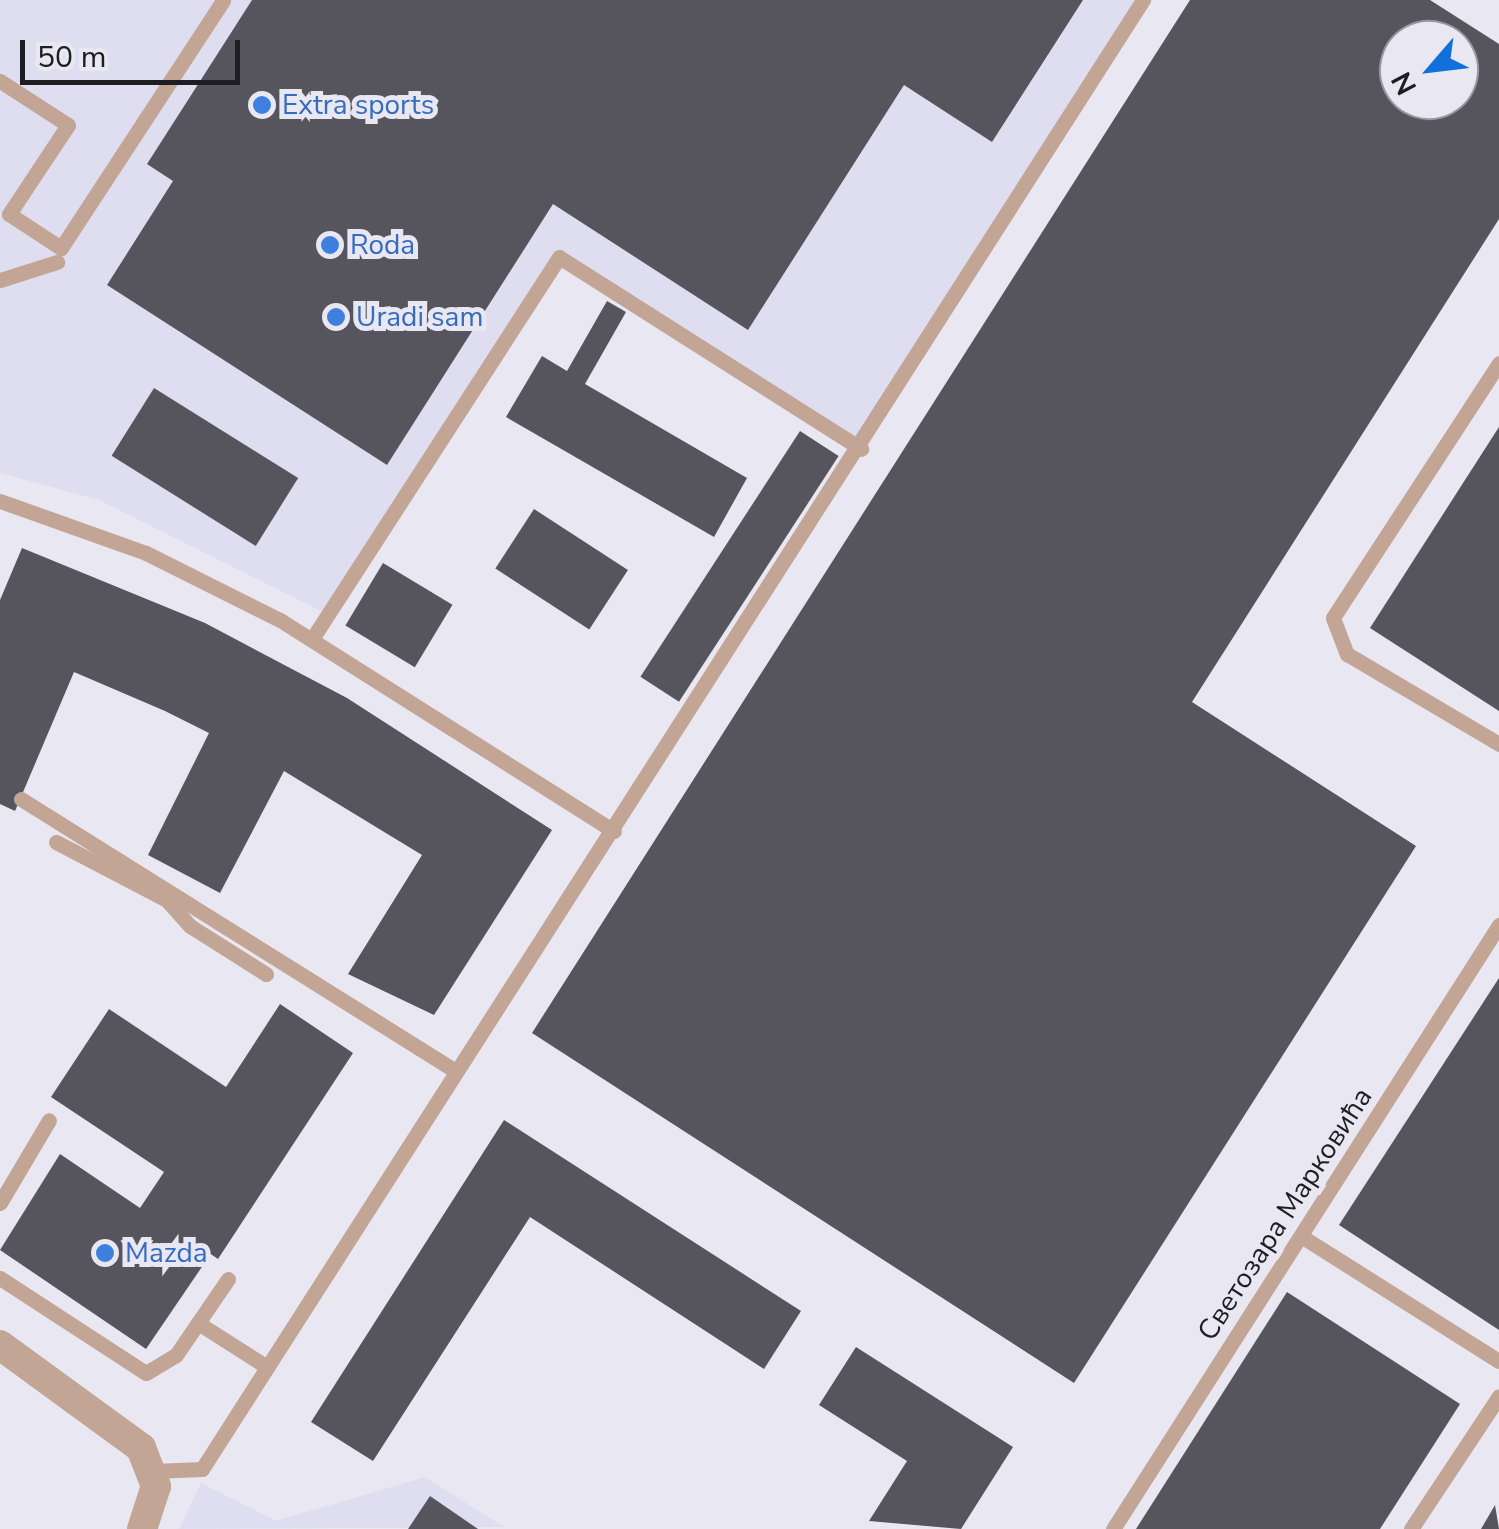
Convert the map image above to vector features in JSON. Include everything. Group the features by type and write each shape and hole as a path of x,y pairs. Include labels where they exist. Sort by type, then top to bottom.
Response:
{"street":[{"path":"0,1346 120,1429 154,1471 142,1529"}],"lane":[{"path":"0,81 68,125 10,214 60,248 223,0"},
{"path":"154,1471 202,1469 454,1070 614,831 861,448 1142,0"},
{"path":"312,639 559,257 861,448"},
{"path":"0,280 57,262"},
{"path":"1499,363 1334,618 1347,654 1499,744"},
{"path":"0,501 192,572 312,639 614,831"},
{"path":"21,799 454,1070"},
{"path":"56,842 130,888 196,907"},
{"path":"146,875 190,926 266,974"},
{"name":"Светозара Марковића","path":"1113,1529 1499,925"},
{"path":"0,1203 48,1120"},
{"path":"1301,1236 1499,1360"},
{"path":"0,1278 146,1372 176,1356 228,1279"},
{"path":"198,1323 267,1367"},
{"path":"1411,1529 1499,1396"}],"shaded area":[{"path":"0,0 1143,0 861,449 559,257 325,613 99,500 0,473"},
{"path":"425,1477 504,1527 179,1529 201,1483 276,1521"}],"building":[{"name":"Roda","path":"252,0 1083,0 992,142 904,85 748,330 553,204 387,465 107,285 173,181 147,164"},
{"path":"1190,0 1430,0 1461,20 1379,20 1379,120 1479,120 1479,31 1499,44 1499,219 1192,702 1416,846 1074,1383 532,1033"},
{"path":"607,301 626,312 585,384 747,478 714,537 506,417 542,356 567,371"},
{"path":"154,388 298,478 256,546 112,456"},
{"path":"1499,427 1499,711 1370,628"},
{"path":"800,431 839,456 679,702 640,677"},
{"path":"534,509 628,570 589,630 495,569"},
{"path":"22,548 205,623 347,698 552,830 434,1015 348,974 422,855 284,771 220,893 148,855 209,733 165,711 74,672 15,811 0,804 0,600"},
{"path":"383,563 452,605 415,667 345,626"},
{"path":"1499,978 1499,1330 1339,1225"},
{"path":"280,1004 353,1053 218,1259 196,1244 210,1255 146,1349 0,1250 60,1154 140,1208 164,1172 51,1097 109,1009 226,1087"},
{"path":"504,1120 801,1311 764,1369 530,1217 373,1461 311,1422"},
{"path":"1287,1292 1460,1404 1380,1529 1136,1529"},
{"path":"856,1347 1013,1447 961,1529 869,1521 907,1461 819,1405"},
{"path":"430,1496 478,1529 408,1529"},
{"path":"1495,1505 1499,1529 1481,1529"}],"place":[{"name":"Extra sports","path":"262,105"},
{"name":"Roda","path":"330,245"},
{"name":"Uradi sam","path":"336,317"},
{"name":"Mazda","path":"105,1253"}]}
